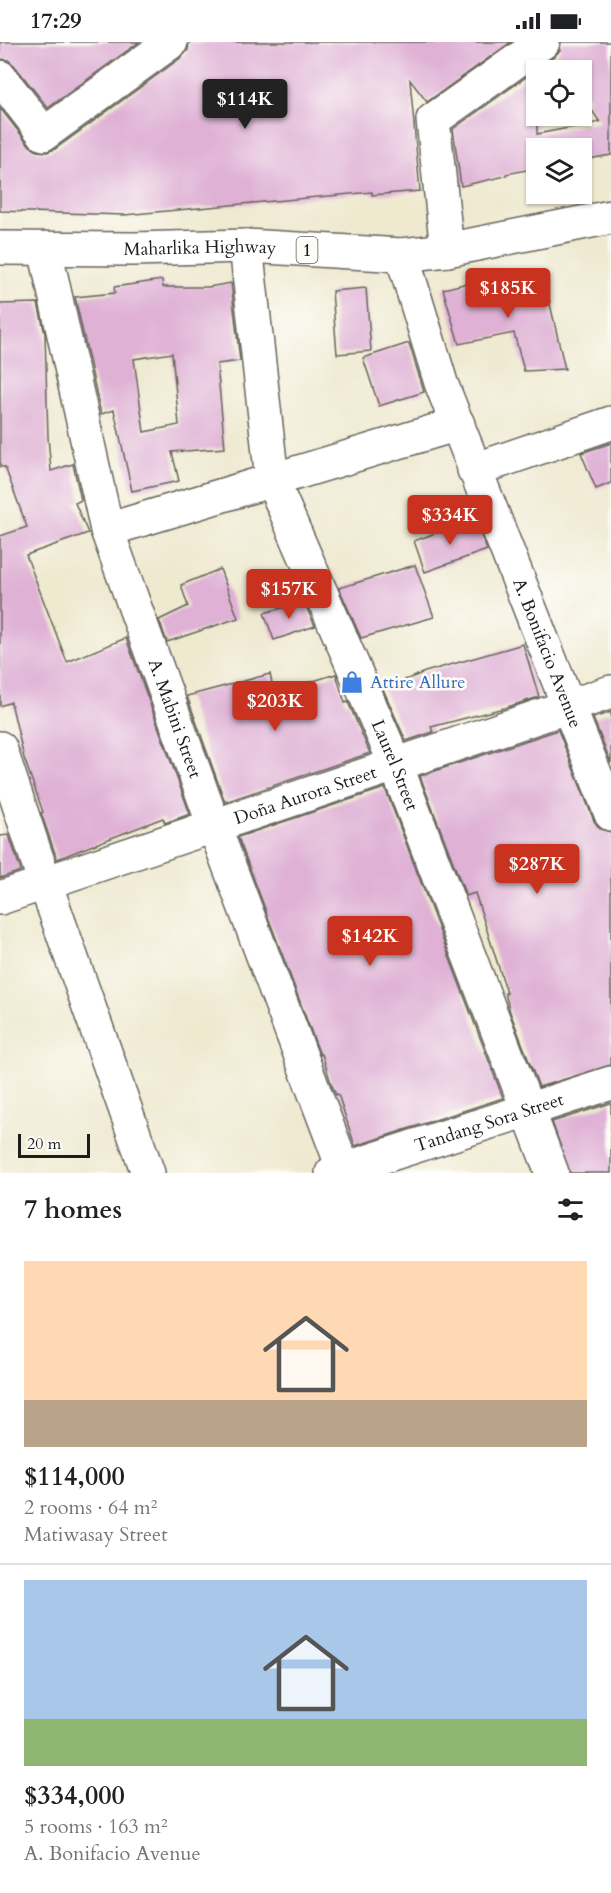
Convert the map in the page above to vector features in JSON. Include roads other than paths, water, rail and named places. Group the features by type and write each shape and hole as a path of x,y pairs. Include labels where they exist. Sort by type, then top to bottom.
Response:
{"street":[{"path":"0,77 44,134 171,42"},
{"path":"447,250 433,120 543,42"},
{"name":"Maharlika Highway","path":"0,248 246,246 402,255 447,250 611,217"},
{"name":"Laurel Street","path":"246,246 272,480 396,765 552,1173"},
{"name":"A. Mabini Street","path":"45,249 107,530 341,1172"},
{"name":"A. Bonifacio Avenue","path":"402,255 441,383 611,814"},
{"path":"474,470 611,423"},
{"path":"107,530 458,424"},
{"name":"Doña Aurora Street","path":"0,898 611,692"},
{"path":"0,748 45,883 148,1173"},
{"name":"Tandang Sora Street","path":"341,1172 611,1083"}],"place":[{"name":"Attire Allure","path":"352,682"}]}
